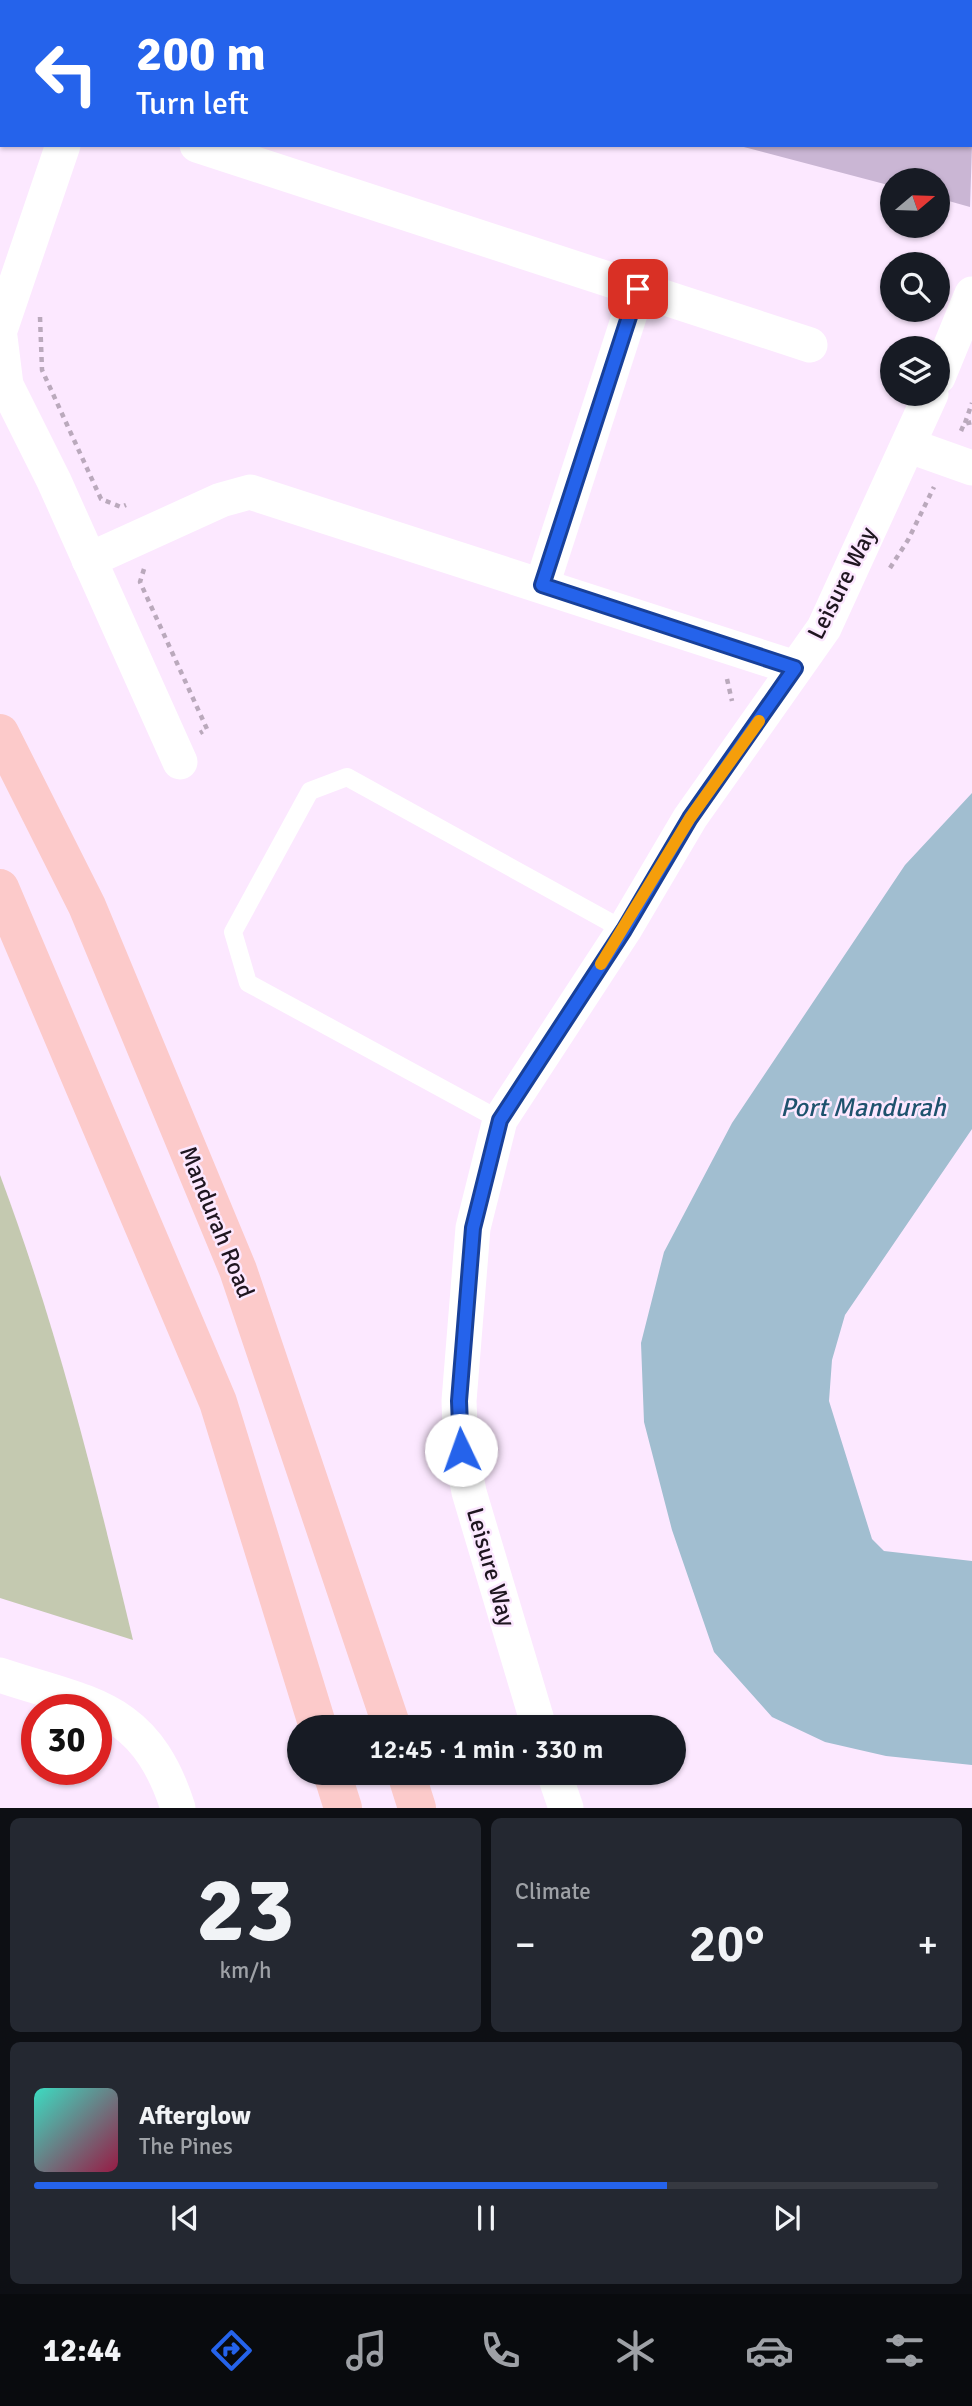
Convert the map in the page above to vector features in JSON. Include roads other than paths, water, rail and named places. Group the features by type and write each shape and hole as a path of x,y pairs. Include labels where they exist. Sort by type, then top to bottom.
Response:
{"highway":[{"name":"Mandurah Road","path":"0,733 87,906 238,1270 388,1715"},
{"path":"0,888 218,1402 314,1715"},
{"path":"336,1785 343,1808"},
{"path":"410,1785 417,1808"}],"street":[{"path":"0,330 62,147"},
{"path":"203,147 810,345"},
{"path":"542,585 638,289"},
{"path":"950,348 972,294"},
{"path":"0,337 6,385 177,755"},
{"name":"Leisure Way","path":"535,1715 469,1492 461,1450 459,1401 473,1228 500,1120 624,930 690,818 824,628 926,406"},
{"path":"910,446 972,468"},
{"path":"89,560 221,500 250,492 795,668"},
{"path":"0,1675 93,1703 118,1716 149,1745 178,1808"},
{"path":"558,1785 566,1808"}],"lane":[{"path":"500,1120 248,983 233,932 310,791 347,777 624,930"}],"water":[{"name":"Port Mandurah","path":"972,793 972,1129 845,1315 832,1360 829,1401 872,1539 884,1551 972,1561 972,1765 886,1756 825,1742 772,1717 714,1652 672,1530 644,1422 641,1343 664,1252 732,1123 905,865"}]}
